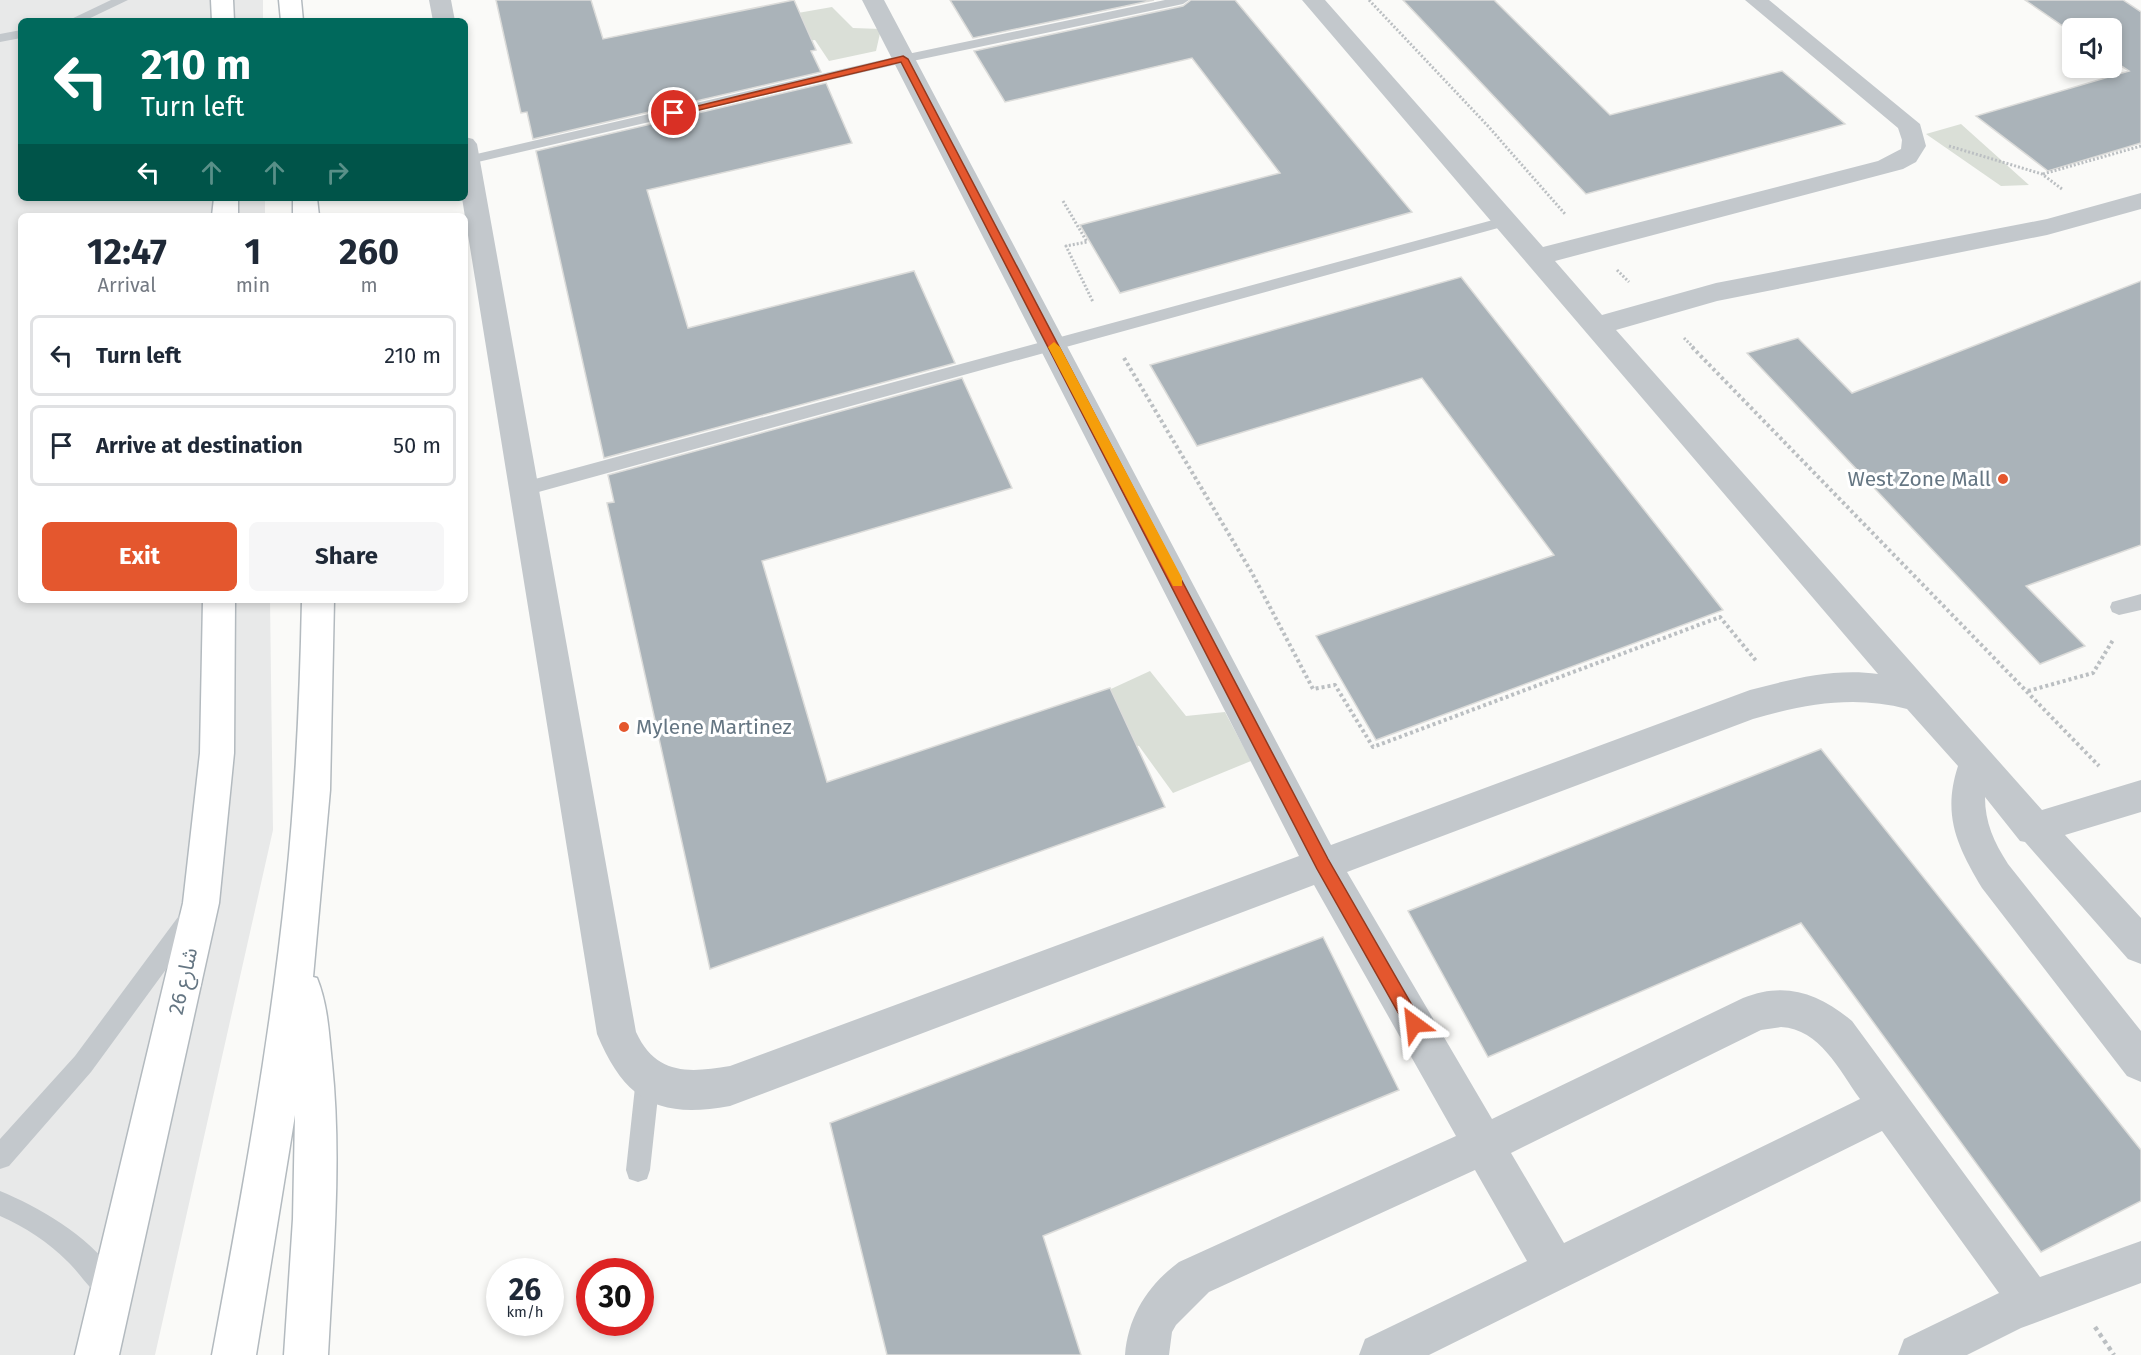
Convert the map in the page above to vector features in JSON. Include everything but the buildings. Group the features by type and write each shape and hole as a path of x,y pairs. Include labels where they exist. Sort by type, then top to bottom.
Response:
{"street":[{"path":"222,0 223,18"},
{"path":"290,0 292,18"},
{"path":"440,0 443,18"},
{"path":"873,0 1322,864 1556,1270"},
{"path":"1313,0 1976,764 2141,946"},
{"path":"1535,258 1900,163 1910,155 1915,146 1914,135 1908,124 1756,0"},
{"path":"468,165 617,1034 623,1051 634,1066 648,1078 672,1090 701,1092 730,1086 1784,694 1821,688 1861,686 1887,688 1918,697"},
{"path":"1595,327 1655,308 1768,281 2005,236 2141,201"},
{"name":"شارع 26","path":"97,1355 201,903 217,753 220,676 219,603"},
{"path":"234,1355 270,1157 297,961 309,848 315,747 318,603"},
{"path":"1976,764 1967,787 1967,806 1970,826 1979,851 1995,876 2141,1062"},
{"path":"2033,829 2136,797"},
{"path":"297,961 313,1067 316,1126 306,1355"},
{"path":"1147,1355 1155,1320 1171,1294 1194,1277 1483,1144 1757,1012 1777,1007 1798,1009 1820,1019 1838,1035 2032,1303"},
{"path":"1381,1355 1889,1106"},
{"path":"1920,1355 2032,1303 2141,1262"}],"lane":[{"path":"79,18 122,0"},
{"path":"468,153 1183,0"},
{"path":"0,38 18,35"},
{"path":"524,489 1504,222"},
{"path":"2119,607 2141,602"},
{"path":"0,1157 83,1064 201,903"},
{"path":"638,1170 648,1078"},
{"path":"0,1203 34,1218 63,1238 89,1262 112,1292"}],"path":[{"path":"1369,0 1486,125 1591,243 2027,691 2136,797"},
{"path":"1914,135 2042,174 2096,214"},
{"path":"2042,174 2141,146"},
{"path":"1063,201 1087,242 1066,246 1107,329 1252,573 1313,689 1335,685 1372,747 1720,617 1784,694"},
{"path":"2027,691 2093,673 2112,640 2119,607"}],"shaded area":[{"path":"0,0 263,0 263,18 18,18 18,201 265,201 265,213 18,213 18,603 270,603 273,830 155,1355 0,1355"},
{"path":"832,7 853,28 881,29 876,51 829,61 815,40 791,42 792,14"},
{"path":"1961,124 2029,185 2001,186 1926,134"},
{"path":"1150,671 1186,716 1225,712 1251,761 1173,793 1139,746 1106,742 1087,700"}],"slow traffic":[{"path":"1054,347 1177,582"}],"place":[{"name":"West Zone Mall","path":"2003,479"},
{"name":"Mylene Martinez","path":"624,727"}],"route":[{"path":"674,113 903,59 1322,864 1414,1024"}]}
